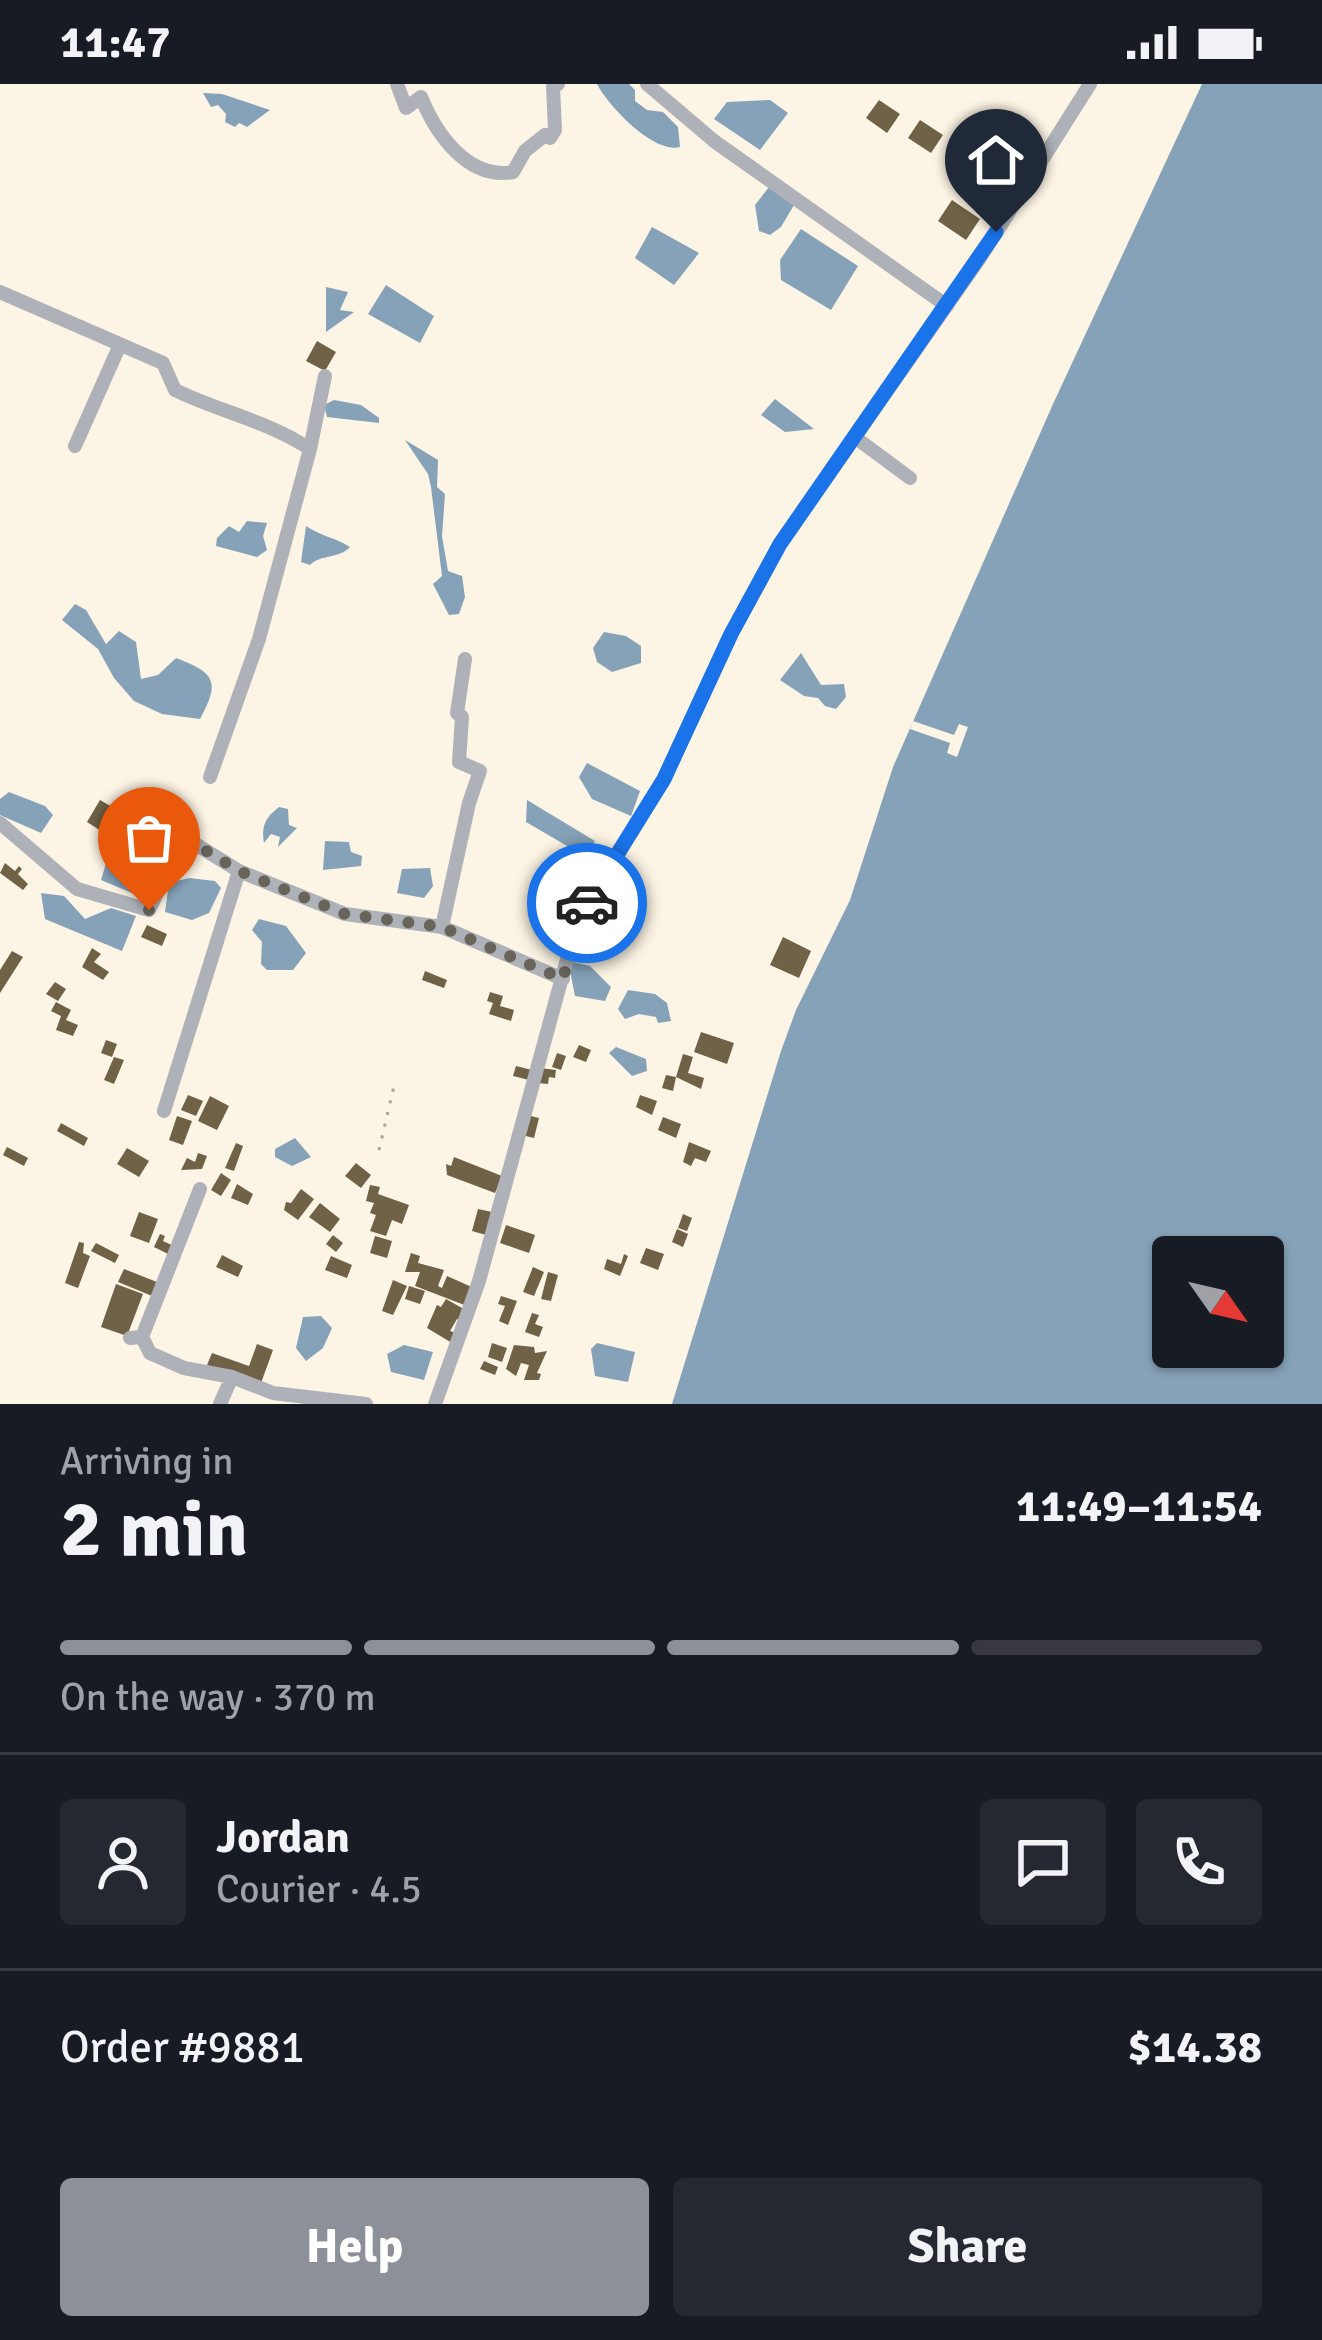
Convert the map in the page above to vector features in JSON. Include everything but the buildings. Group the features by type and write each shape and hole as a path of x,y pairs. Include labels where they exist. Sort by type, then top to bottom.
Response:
{"street":[{"path":"397,84 406,108 421,97 456,154 497,175 513,172 525,151 555,130 553,87 558,84"},
{"path":"646,84 714,141 947,306"},
{"path":"435,1404 479,1281 578,919 664,779 780,544 947,306 1090,84"},
{"path":"0,292 163,363 175,390 213,409 287,434 310,449"},
{"path":"75,446 119,346"},
{"path":"210,777 259,639 325,376"},
{"path":"856,438 910,478"},
{"path":"442,927 469,802 481,772 459,762 462,717 457,713 465,659"},
{"path":"0,824 77,889 149,910 184,837 239,871 345,914 442,927 563,979"},
{"path":"164,1111 239,871"},
{"path":"200,1189 136,1338 150,1353 184,1368 232,1378 273,1394 366,1404"},
{"path":"220,1404 232,1378"}],"path":[{"path":"380,1150 394,1087"}],"water":[{"path":"597,84 629,84 635,90 635,101 647,110 663,112 678,127 680,147 645,136 611,105"},
{"path":"1202,84 1322,84 1322,1404 672,1404 781,1051 850,900 893,767 1053,404"},
{"path":"203,93 222,94 270,110 247,127 239,123 235,127 225,122 226,114 218,105 211,107"},
{"path":"770,100 788,113 760,150 714,119 727,102"},
{"path":"769,187 794,205 770,235 759,231 755,205"},
{"path":"652,227 699,253 674,285 635,258"},
{"path":"801,229 858,266 831,310 781,280 780,260"},
{"path":"386,285 434,316 420,343 368,314"},
{"path":"326,287 348,292 340,310 354,312 326,332"},
{"path":"775,399 814,429 785,432 761,415"},
{"path":"334,400 361,405 379,423 327,417 324,405"},
{"path":"405,440 438,460 437,487 445,494 442,536 448,571 462,576 465,597 459,614 449,615 433,584 442,576 431,487 428,474"},
{"path":"247,521 267,523 263,536 267,550 257,557 216,546 229,526 239,532"},
{"path":"306,526 350,547 310,565 301,562"},
{"path":"75,604 86,610 106,644 119,631 136,642 141,679 158,675 176,658 206,674 212,687 200,719 162,714 134,701 98,649 62,620"},
{"path":"604,632 626,636 641,646 641,663 612,672 597,662 593,648"},
{"path":"801,653 821,685 844,684 846,697 836,709 780,680"},
{"path":"587,763 640,791 631,816 592,799 579,777"},
{"path":"9,792 45,806 53,815 41,833 0,815 0,799"},
{"path":"527,800 595,841 586,857 526,822"},
{"path":"279,807 288,809 289,825 297,828 278,847 280,837 271,834 264,843 263,832 267,819"},
{"path":"325,841 349,842 351,852 362,856 361,866 323,870"},
{"path":"111,847 150,864 139,896 101,880"},
{"path":"430,868 433,886 424,898 397,893 402,869"},
{"path":"189,878 215,881 221,888 209,913 192,920 165,912 169,883"},
{"path":"41,893 64,896 85,919 111,908 136,916 122,951 45,919"},
{"path":"259,919 286,926 306,953 293,970 267,970 261,964 262,942 252,930"},
{"path":"568,961 590,966 611,987 605,1001 575,996"},
{"path":"628,990 655,994 667,1003 671,1021 658,1023 656,1017 639,1014 625,1019 618,1009"},
{"path":"616,1047 646,1059 647,1071 632,1076 609,1053"},
{"path":"295,1138 311,1157 292,1166 275,1157 275,1149"},
{"path":"321,1316 332,1328 323,1348 306,1361 296,1348 303,1317"},
{"path":"597,1343 635,1352 628,1382 595,1376 591,1349"},
{"path":"404,1345 433,1352 424,1380 391,1372 387,1354"}],"pier":[{"path":"913,721 954,735 959,724 968,727 957,757 947,753 950,743 910,729"}],"way so far":[{"path":"149,910 184,837 239,871 345,914 442,927 563,979 578,919 587,903"}],"route":[{"path":"587,903 664,779 731,634 780,544 996,232"}]}
